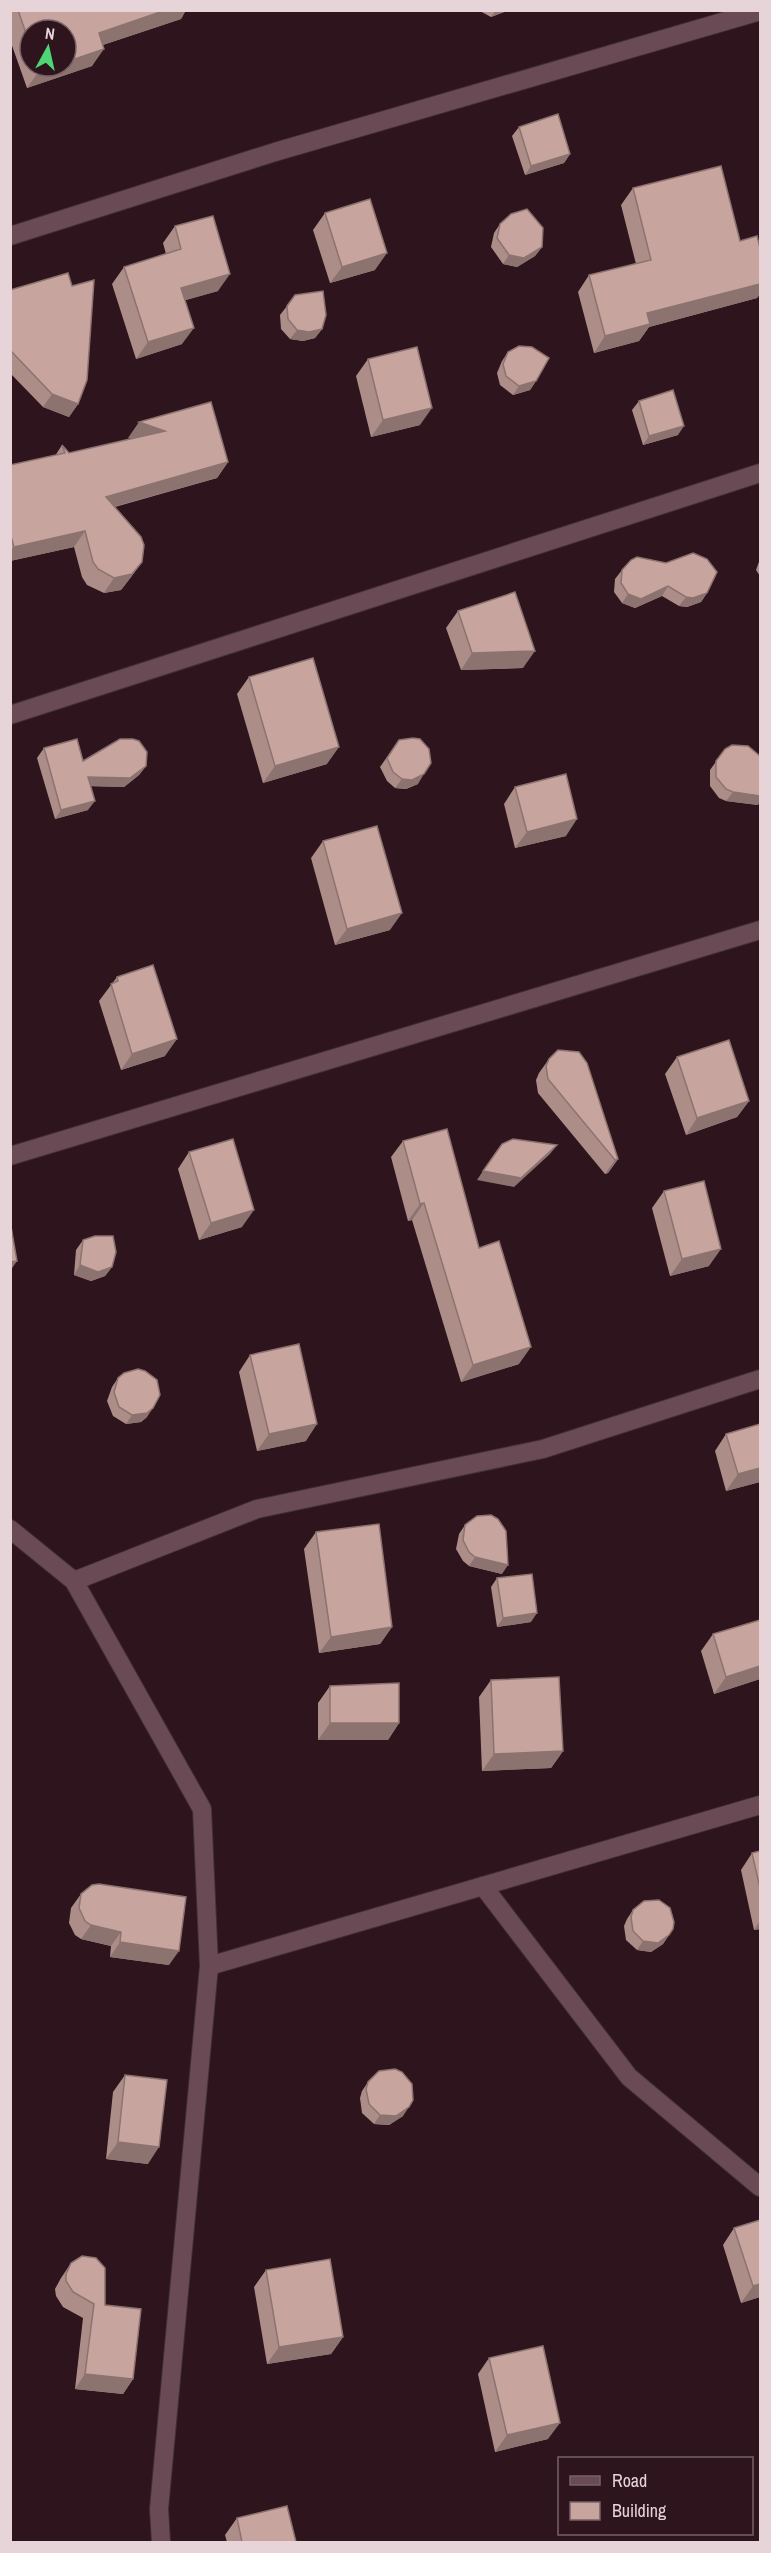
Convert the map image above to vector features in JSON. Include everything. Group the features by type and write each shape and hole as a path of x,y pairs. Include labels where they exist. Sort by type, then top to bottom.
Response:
{"street":[{"path":"10,236 275,152 760,11"},
{"path":"10,715 760,473"},
{"path":"10,1156 760,930"},
{"path":"74,1581 257,1509 543,1449 760,1379"},
{"path":"12,1530 74,1581 202,1809 208,1966 159,2509 161,2542"},
{"path":"10,1550 12,1530"},
{"path":"208,1966 760,1805"},
{"path":"483,1886 629,2077 760,2187"}],"building":[{"path":"18,10 166,10 99,33 104,49 78,58 78,18 21,18"},
{"path":"558,114 570,154 531,166 519,127"},
{"path":"721,166 740,241 757,236 760,248 760,284 647,313 650,324 605,336 589,275 651,260 633,188"},
{"path":"370,199 387,253 342,267 325,213"},
{"path":"527,209 543,228 542,247 524,258 509,255 497,238 500,224 511,214"},
{"path":"213,216 230,274 181,288 194,328 148,342 124,267 181,249 175,226"},
{"path":"68,273 72,286 94,280 87,380 78,404 52,394 10,350 10,290"},
{"path":"323,291 326,315 322,329 309,332 297,330 288,319 287,306 295,295"},
{"path":"519,346 532,347 549,358 536,381 519,386 506,376 503,364 508,352"},
{"path":"417,347 432,408 383,420 368,359"},
{"path":"673,390 684,426 649,436 639,401"},
{"path":"211,402 228,462 106,497 141,537 144,545 142,562 132,574 114,578 98,569 93,562 85,531 14,547 10,533 10,465 65,453 62,445 69,453 165,431 139,422"},
{"path":"693,553 707,559 717,572 707,593 693,598 686,597 668,586 641,599 628,594 621,583 622,570 637,557 666,563"},
{"path":"515,592 535,651 472,653 458,611"},
{"path":"313,658 339,747 275,766 249,677"},
{"path":"77,739 83,761 120,739 139,741 147,752 146,766 130,778 88,777 95,801 61,810 44,748"},
{"path":"420,739 429,749 431,763 424,774 412,780 402,779 393,772 387,758 399,740"},
{"path":"732,745 748,746 760,756 760,796 726,789 716,777 716,761 725,749"},
{"path":"566,774 577,819 527,832 515,787"},
{"path":"377,826 402,913 347,929 323,841"},
{"path":"153,965 177,1039 132,1054 111,984 118,981 117,977"},
{"path":"729,1040 749,1101 697,1118 677,1057"},
{"path":"558,1050 579,1052 587,1063 618,1159 615,1160 548,1079 546,1066"},
{"path":"447,1129 479,1248 499,1241 531,1347 473,1365 424,1203 420,1204 403,1141"},
{"path":"233,1139 254,1210 211,1223 189,1152"},
{"path":"513,1139 557,1145 521,1178 483,1171 502,1144"},
{"path":"704,1181 721,1249 682,1259 664,1191"},
{"path":"10,1221 17,1261 10,1262"},
{"path":"95,1236 113,1236 116,1252 112,1267 98,1272 80,1265 83,1240"},
{"path":"299,1344 317,1424 269,1434 250,1355"},
{"path":"138,1369 157,1380 160,1395 153,1408 147,1413 132,1415 119,1407 114,1392 118,1378 124,1373"},
{"path":"760,1424 760,1468 738,1474 726,1434"},
{"path":"491,1515 498,1519 506,1531 508,1565 475,1557 469,1552 463,1540 465,1525 477,1516"},
{"path":"379,1524 392,1627 331,1637 316,1532"},
{"path":"532,1574 537,1613 503,1618 497,1578"},
{"path":"760,1620 760,1666 726,1677 713,1634"},
{"path":"559,1677 563,1751 494,1754 491,1680"},
{"path":"399,1683 399,1723 330,1723 330,1686"},
{"path":"760,1851 760,1888 752,1853"},
{"path":"99,1884 186,1897 179,1951 120,1942 121,1932 91,1925 85,1921 79,1908 81,1894 92,1885"},
{"path":"659,1900 670,1908 674,1922 673,1929 658,1943 643,1941 633,1931 631,1917 633,1910 644,1901"},
{"path":"395,2069 402,2072 412,2084 413,2100 409,2107 396,2116 380,2115 369,2104 366,2089 368,2082 379,2071"},
{"path":"125,2075 167,2080 159,2147 118,2142"},
{"path":"760,2220 760,2284 753,2286 734,2228"},
{"path":"82,2256 96,2258 105,2268 105,2305 141,2309 133,2379 85,2374 94,2304 73,2292 66,2281 66,2274 71,2263"},
{"path":"330,2259 343,2337 279,2347 266,2270"},
{"path":"543,2346 560,2423 507,2435 489,2358"},
{"path":"287,2506 296,2542 242,2542 237,2518"}]}
